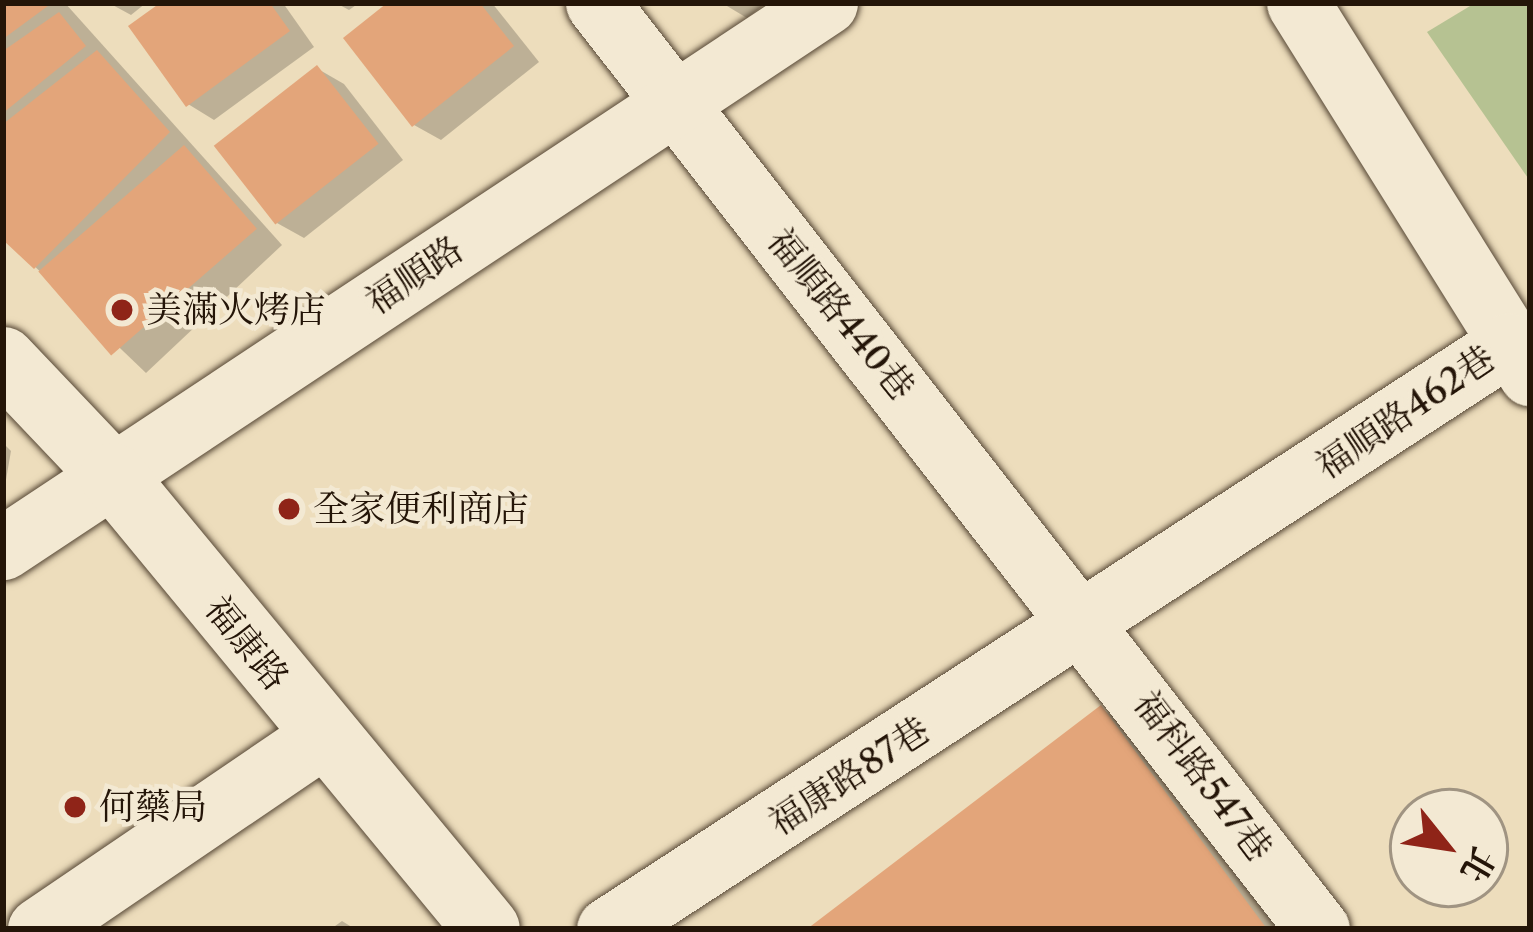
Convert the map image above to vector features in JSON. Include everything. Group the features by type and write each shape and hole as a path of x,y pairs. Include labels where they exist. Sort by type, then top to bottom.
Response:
{"street":[{"name":"福順路440巷","path":"597,3 672,104 1089,622"},
{"name":"福順路","path":"3,548 826,3"},
{"name":"福順路462巷","path":"1089,622 1519,359 1298,3"},
{"name":"福康路","path":"3,360 113,476 322,737 488,929"},
{"name":"福康路87巷","path":"608,929 1089,622"},
{"name":"福科路547巷","path":"1089,622 1318,929"},
{"path":"39,929 322,737"}],"green space":[{"path":"1475,3 1530,3 1530,181 1427,32"}],"building":[{"path":"3,3 52,3 3,39"},
{"path":"160,3 270,3 290,31 186,107 128,26"},
{"path":"387,3 480,3 514,46 412,127 343,38"},
{"path":"59,12 86,46 3,113 3,51"},
{"path":"97,50 170,132 34,269 3,240 3,124"},
{"path":"317,65 379,144 275,224 214,146"},
{"path":"184,145 257,229 111,355 38,272"},
{"path":"1101,705 1267,929 807,929"}],"place":[{"name":"美滿火烤店","path":"122,310"},
{"name":"全家便利商店","path":"289,509"},
{"name":"何藥局","path":"75,807"}]}
